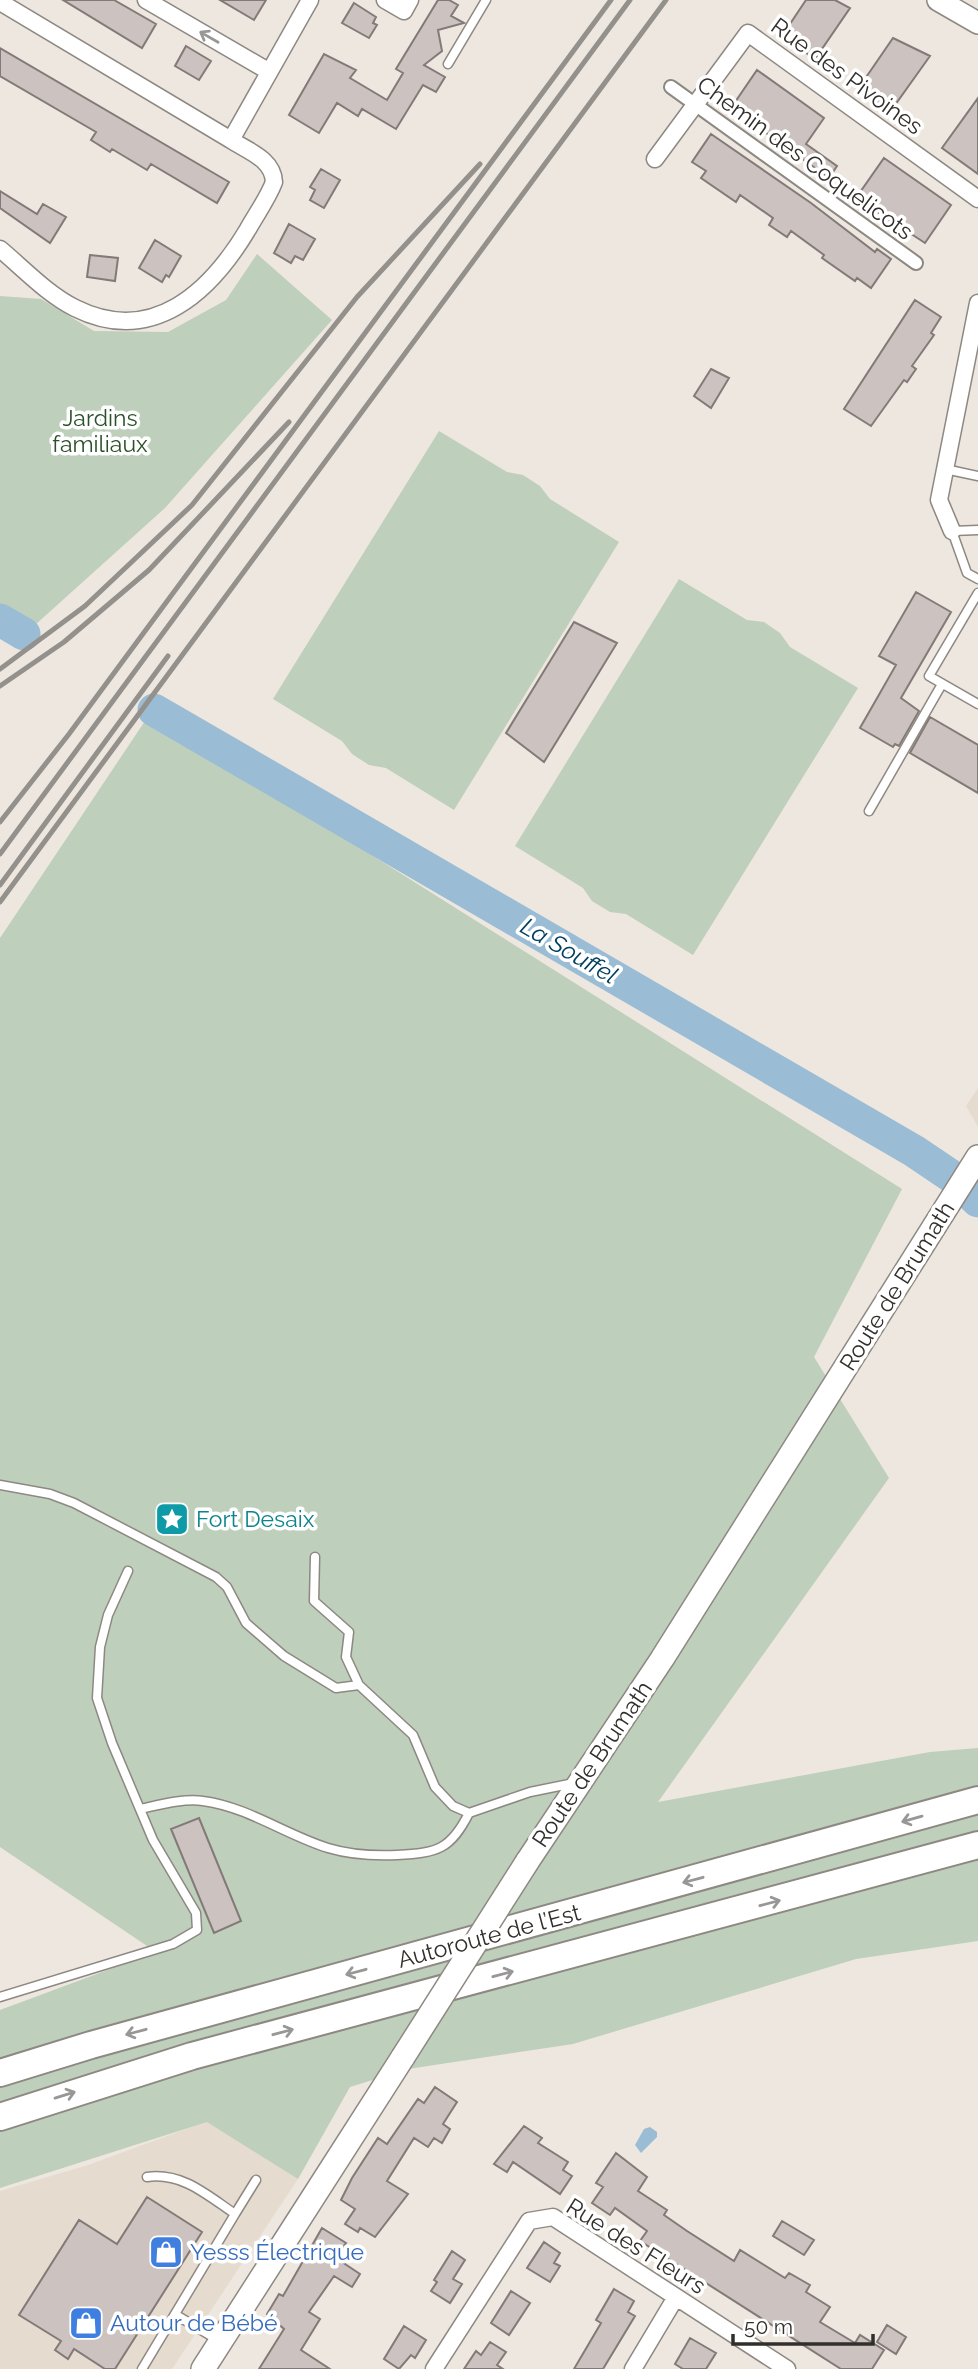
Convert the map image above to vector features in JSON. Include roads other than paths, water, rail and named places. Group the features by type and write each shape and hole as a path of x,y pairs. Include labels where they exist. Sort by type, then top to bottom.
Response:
{"highway":[{"name":"Autoroute de l’Est","path":"0,2073 104,2041 978,1800"},
{"name":"Autoroute de l’Est","path":"0,2117 192,2056 978,1845"}],"main road":[{"name":"Route de Brumath","path":"202,2369 527,1862 662,1659 977,1158"}],"street":[{"path":"146,0 268,71"},
{"path":"231,141 310,0"},
{"path":"385,0 404,10 410,0"},
{"path":"938,0 978,23"},
{"path":"0,2 193,115 265,161 274,175 274,182 219,273 195,296 169,311 139,320 88,313 54,294 0,249"},
{"name":"Rue des Pivoines","path":"655,159 748,33 978,199"},
{"name":"Chemin des Coquelicots","path":"671,87 916,262"},
{"path":"952,531 939,500 972,353 978,303"},
{"name":"Rue des Fleurs","path":"434,2369 529,2221 552,2217 787,2369"},
{"path":"633,2369 676,2297"}],"lane":[{"path":"448,64 481,2"},
{"path":"944,469 978,476"},
{"path":"978,530 952,531 967,573 978,579"},
{"path":"978,593 929,676 978,704"},
{"path":"869,811 942,684"},
{"path":"0,1485 50,1494 74,1503 216,1577 227,1587 246,1623 284,1657 336,1688 359,1685"},
{"path":"315,1557 314,1601 349,1632 346,1657 359,1685 413,1735 435,1787 453,1806 469,1813 530,1792 580,1782"},
{"path":"0,1997 173,1944 197,1930 196,1913 153,1840 97,1698 100,1647 108,1615 128,1572"},
{"path":"140,1809 201,1800 229,1807 329,1849 368,1856 418,1854 444,1847 456,1838 469,1813"},
{"path":"147,2177 176,2177 235,2214"},
{"path":"142,2369 256,2180"},
{"path":"176,2315 221,2341"}],"water":[{"path":"650,2127 657,2132 657,2137 641,2153 635,2145 644,2129"}],"waterway":[{"name":"La Souffel","path":"0,620 24,634"},
{"name":"La Souffel","path":"154,710 914,1151 954,1178 978,1201"}],"railway":[{"path":"0,822 69,734 611,0"},
{"path":"0,854 630,0"},
{"path":"0,902 666,0"},
{"path":"0,669 85,606 192,505 357,297 480,164"},
{"path":"0,686 64,642 149,570 289,422"},
{"path":"0,885 168,656"}],"place":[{"name":"Fort Desaix","path":"172,1519"},
{"name":"Yesss Électrique","path":"166,2252"},
{"name":"Autour de Bébé","path":"86,2323"}],"park label":[{"name":"Jardins familiaux","path":"100,431"}]}
